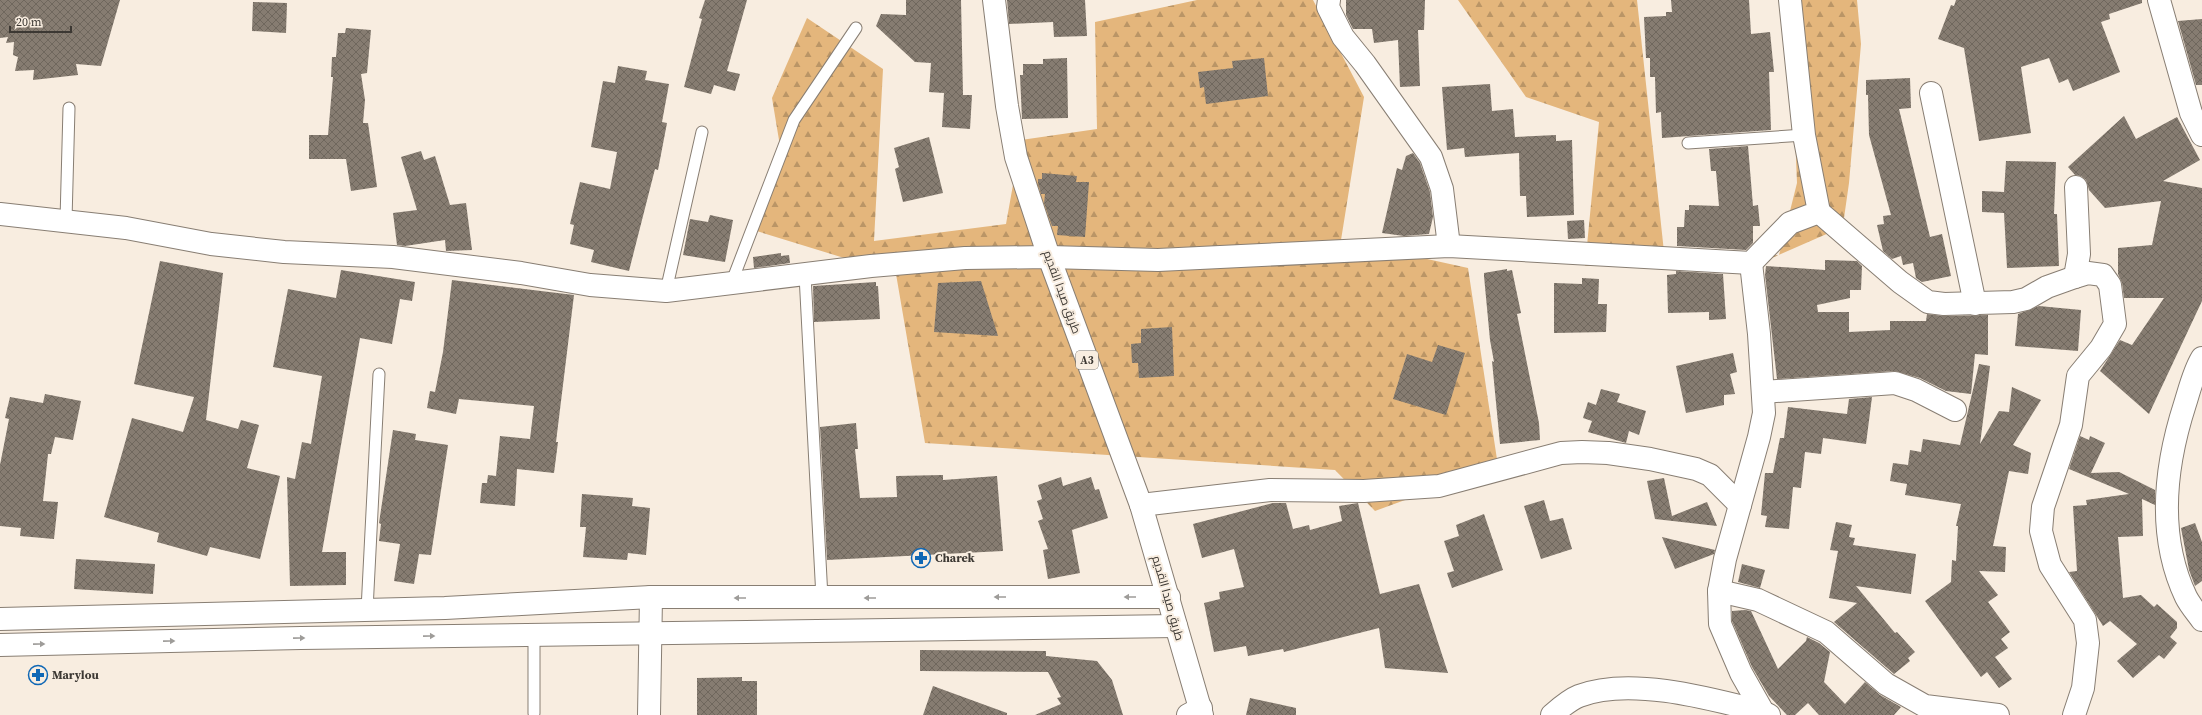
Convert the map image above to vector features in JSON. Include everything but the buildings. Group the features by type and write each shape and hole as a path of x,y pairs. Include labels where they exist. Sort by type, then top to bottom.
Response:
{"main road":[{"name":"طريق صيدا القديم","path":"994,0 1007,106 1016,157 1049,257 1141,505 1169,597 1197,713"},
{"path":"1329,0 1328,7 1344,37 1431,157 1442,189 1449,246"},
{"path":"1790,0 1804,135 1819,212 1900,282 1928,302 1975,304 2026,299 2047,287 2088,273 2103,275 2110,285 2115,324 2101,348 2078,376 2071,425 2043,507 2041,531 2050,566 2085,620 2088,643 2084,680 2074,715"},
{"path":"2159,0 2191,113 2202,135"},
{"path":"1931,93 1975,304"},
{"path":"2075,277 2079,254 2076,187"},
{"path":"0,214 66,220 126,228 211,244 284,252 393,257 521,273 590,285 666,292 872,266 965,258 1049,257 1158,260 1449,246 1750,263 1790,223 1819,212"},
{"path":"1750,263 1756,296 1764,413 1759,437 1724,559 1719,591 1720,624 1741,672 1766,713"},
{"path":"2202,358 2180,420 2167,476 2168,526 2172,559 2187,598 2202,620"},
{"path":"1763,392 1895,383 1916,390 1955,410"},
{"path":"1141,505 1270,490 1364,491 1439,486 1560,453 1582,452 1608,453 1650,459 1696,469 1710,475 1740,505"},
{"path":"1719,591 1758,600 1826,632 1886,684 1925,706 1998,715"},
{"path":"0,619 445,608 651,597 1169,597"},
{"path":"650,715 651,597"},
{"path":"0,645 534,635 1176,626"},
{"path":"1552,715 1578,696 1591,692 1633,688 1692,694 1766,713"}],"lane":[{"path":"731,284 794,120 856,28"},
{"path":"66,220 69,108"},
{"path":"666,292 702,132"},
{"path":"1688,143 1804,135"},
{"path":"805,275 822,598"},
{"path":"367,610 379,374"},
{"path":"534,635 534,713"}],"green space":[{"path":"1197,0 1313,0 1364,97 1341,240 1468,268 1498,466 1375,511 1335,470 925,443 896,274 747,228 780,146 772,98 807,18 883,69 874,241 1006,224 1021,140 1097,129 1095,22"},
{"path":"1458,0 1637,0 1664,252 1702,257 1779,255 1765,261 1668,259 1585,266 1599,122 1526,97"},
{"path":"1794,0 1857,0 1861,44 1849,183 1844,218 1838,229 1779,255 1797,183 1792,59"}],"place":[{"name":"Charek","path":"921,558"},
{"name":"Marylou","path":"38,675"}]}
